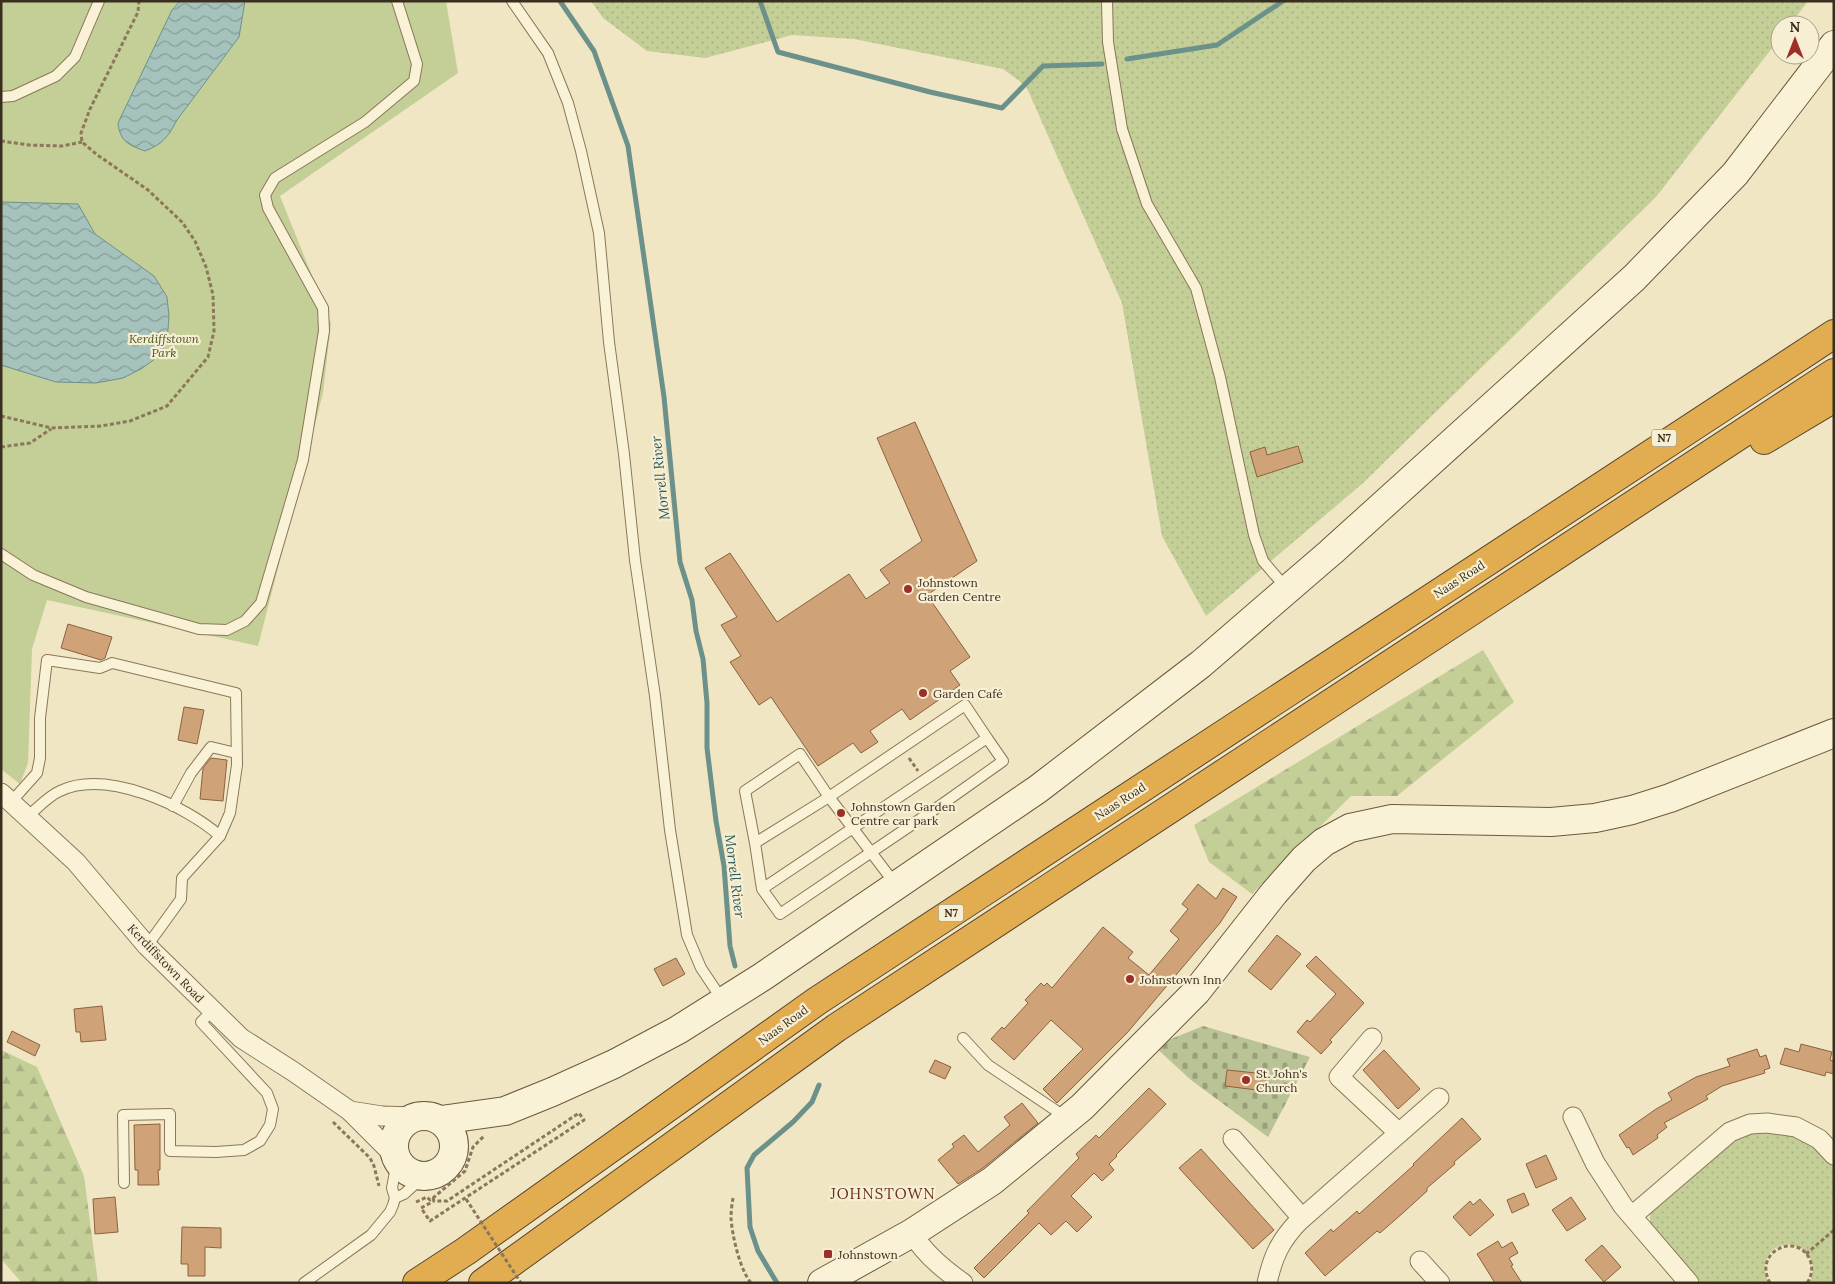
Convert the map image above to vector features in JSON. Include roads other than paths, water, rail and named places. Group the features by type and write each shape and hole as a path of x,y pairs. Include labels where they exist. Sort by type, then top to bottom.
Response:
{"highway":[{"name":"N7","path":"1494,556 1834,319"},
{"name":"Naas Road","path":"417,1283 466,1251 817,1000 1834,334"},
{"path":"484,1282 836,1028 1834,373"},
{"path":"1515,583 1624,525 1834,398"}],"street":[{"path":"430,1192 432,1175 440,1172 469,1137 505,1111 614,1064 678,1030 762,977 1046,783 1201,664 1332,552 1634,278 1735,174 1834,45"},
{"path":"822,1283 912,1233 992,1181 1082,1107 1196,992 1256,914 1304,859 1324,842 1350,828 1392,819 1551,822 1594,818 1632,810 1670,798 1834,732"},
{"name":"Kerdiffstown Road","path":"6,798 76,862 147,946 241,1038 350,1111 396,1158"},
{"path":"1372,1038 1340,1077 1399,1133"},
{"path":"1267,1283 1271,1264 1287,1234 1302,1218 1440,1098"},
{"path":"350,1111 382,1116 428,1118 505,1111"},
{"path":"430,1192 415,1175 406,1171 396,1158 393,1147 397,1132 402,1125 428,1118 452,1134 454,1142 452,1158"},
{"path":"1573,1118 1595,1163 1623,1206 1689,1283"},
{"path":"1632,1216 1730,1132 1750,1124 1767,1123 1796,1127 1819,1139 1834,1155"},
{"path":"1233,1139 1302,1218"},
{"path":"912,1233 918,1243 935,1260 963,1283"},
{"path":"1420,1261 1440,1283"}],"lane":[{"path":"1,97 13,96 56,76 75,57 99,1"},
{"path":"1,554 33,575 86,597 199,629 227,630 244,621 261,604 303,460 324,331 323,308 268,208 265,195 275,178 365,122 414,81 417,64 397,1"},
{"path":"512,1 548,53 568,102 599,233 609,342 624,454 635,560 655,696 670,830 687,935 701,968 724,1001"},
{"path":"1107,1 1108,42 1122,129 1147,204 1196,288 1220,377 1254,535 1263,561 1287,589"},
{"path":"6,798 37,773 40,758 40,718 47,660 100,668 112,663 236,694 237,765 230,813 220,836 182,878 181,899 147,946"},
{"path":"755,843 829,796 965,705 1003,761 871,852 780,914 762,889 745,791 800,754 829,796 852,828 871,852 896,886"},
{"path":"762,889 987,738"},
{"path":"173,806 191,773 211,747 236,753"},
{"path":"27,817 59,791 77,785 100,784 150,796 173,806 210,827 220,836"},
{"path":"124,1183 123,1115 170,1114 170,1151 244,1150 260,1141 270,1125 273,1109 268,1093 201,1022 213,1010"},
{"path":"963,1038 988,1065 1068,1119"},
{"path":"304,1283 371,1235 390,1212 395,1198 392,1188 396,1158"},
{"path":"395,1198 404,1194 430,1192"}],"water":[{"path":"180,1 245,1 239,37 177,120 168,135 161,143 145,151 134,147 123,139 118,123 172,10"},
{"path":"1,202 78,204 95,234 154,276 167,297 169,316 167,343 156,358 141,369 123,378 96,383 56,382 1,365"}],"waterway":[{"name":"Morrell River","path":"560,1 594,51 628,146 664,397 680,562 692,600 696,631 703,659 707,703 707,748 716,821 724,866 730,946 735,966"},
{"path":"760,1 778,52 930,92 1002,108 1043,66 1102,64"},
{"path":"1127,59 1217,45 1283,1"},
{"path":"777,1283 758,1251 750,1227 747,1168 754,1155 793,1122 812,1102 819,1085"}],"place":[{"name":"Johnstown Garden Centre","path":"908,589"},
{"name":"Garden Café","path":"923,693"},
{"name":"Johnstown Garden Centre car park","path":"841,813"},
{"name":"Johnstown Inn","path":"1130,979"},
{"name":"St. John's Church","path":"1246,1080"},
{"name":"Johnstown","path":"828,1254"}],"district":[{"name":"JOHNSTOWN","path":"883,1193"}],"park label":[{"name":"Kerdiffstown Park","path":"164,345"}]}
